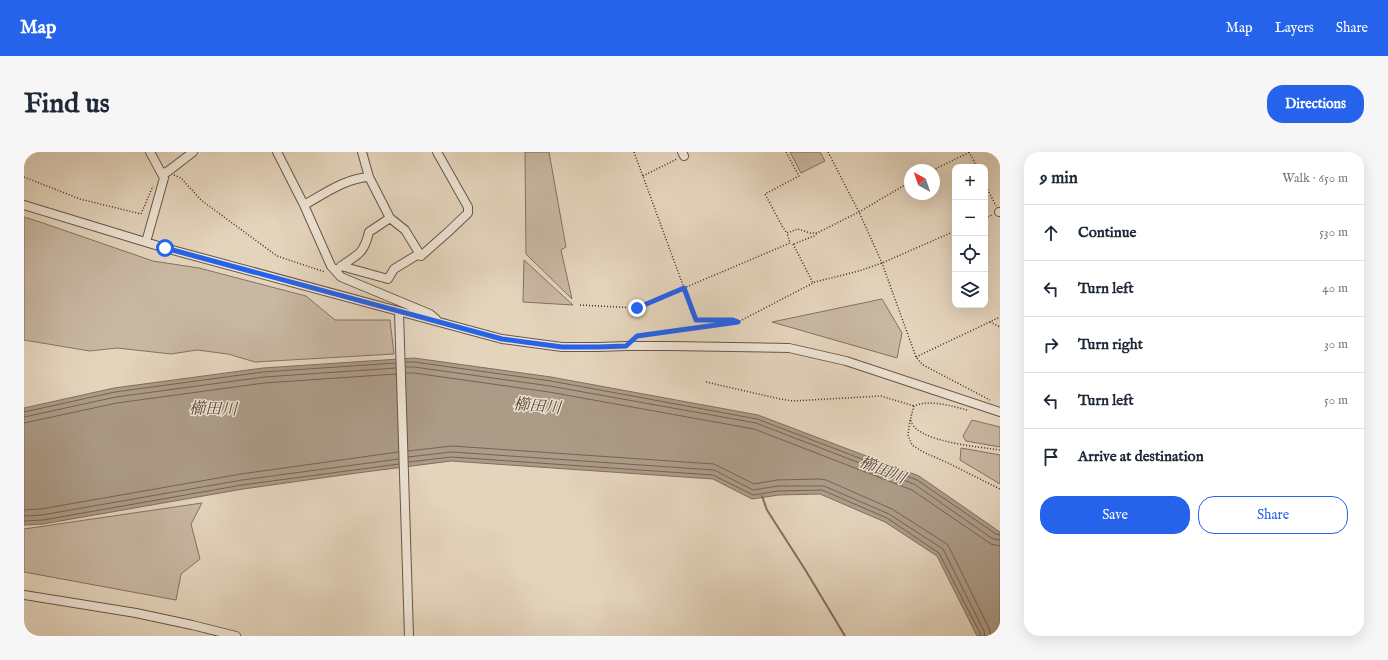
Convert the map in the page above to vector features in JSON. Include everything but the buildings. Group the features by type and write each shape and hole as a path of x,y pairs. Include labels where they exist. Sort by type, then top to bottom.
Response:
{"street":[{"path":"146,242 164,178 164,173 150,152"},
{"path":"164,173 193,152"},
{"path":"277,152 304,205 334,270 341,277 430,314 440,322"},
{"path":"362,152 368,177 390,218 405,230 421,256"},
{"path":"334,270 388,279 394,269 417,255 421,256 468,213 468,207 437,152"},
{"path":"304,205 358,177 368,177"},
{"path":"24,205 109,232 400,316 440,322 502,339 562,347 626,346 789,348 846,361 1000,412"},
{"path":"334,270 362,251 366,245 369,232 390,218"},
{"path":"400,316 409,636"},
{"path":"24,595 136,613 236,636"}],"path":[{"path":"634,152 696,320 733,320 738,322"},
{"path":"786,152 799,176 765,194 813,283"},
{"path":"828,152 859,212 882,263 916,357 923,365 993,402"},
{"path":"940,166 969,152 975,164"},
{"path":"643,176 683,154"},
{"path":"24,177 80,200 141,214 151,189 164,173 181,178 201,200 277,256 334,270"},
{"path":"580,305 637,308 791,243 795,244 814,236 904,186"},
{"path":"988,190 1000,212"},
{"path":"787,233 798,229 810,233 817,233"},
{"path":"626,346 637,336 738,322 813,283 882,263 952,232"},
{"path":"916,357 1000,317"},
{"path":"990,322 1000,327"},
{"path":"706,382 780,400 793,401 881,396 914,406 921,403 933,404 971,411"},
{"path":"914,406 908,435 912,445 922,452 946,462 1000,489"},
{"path":"910,420 912,426 928,437 942,441 1000,450"}],"shaded area":[{"path":"525,152 549,152 566,247 561,250 572,299 526,254"},
{"path":"790,152 820,152 825,161 801,173"},
{"path":"24,217 153,261 199,268 306,296 335,320 390,320 394,354 255,362 228,354 197,350 171,354 117,348 90,351 24,340"},
{"path":"524,260 573,305 523,302"},
{"path":"882,299 902,333 897,358 772,322"},
{"path":"972,420 1000,427 1000,447 966,441 963,436"},
{"path":"961,448 1000,455 1000,484 960,460"},
{"path":"202,503 191,524 200,559 181,574 176,600 24,572 24,529"}],"water":[{"name":"櫛田川","path":"414,358 551,377 758,415 919,476 1000,532 1000,636 977,636 937,556 885,522 820,494 779,495 752,499 713,479 451,461 243,489 43,524 24,525 24,408 114,388 263,368"}],"waterway":[{"path":"762,496 767,510 845,636"}],"route":[{"path":"165,248 502,339 562,347 626,346 637,336 738,322 733,320 696,320 684,288 637,308"}]}
